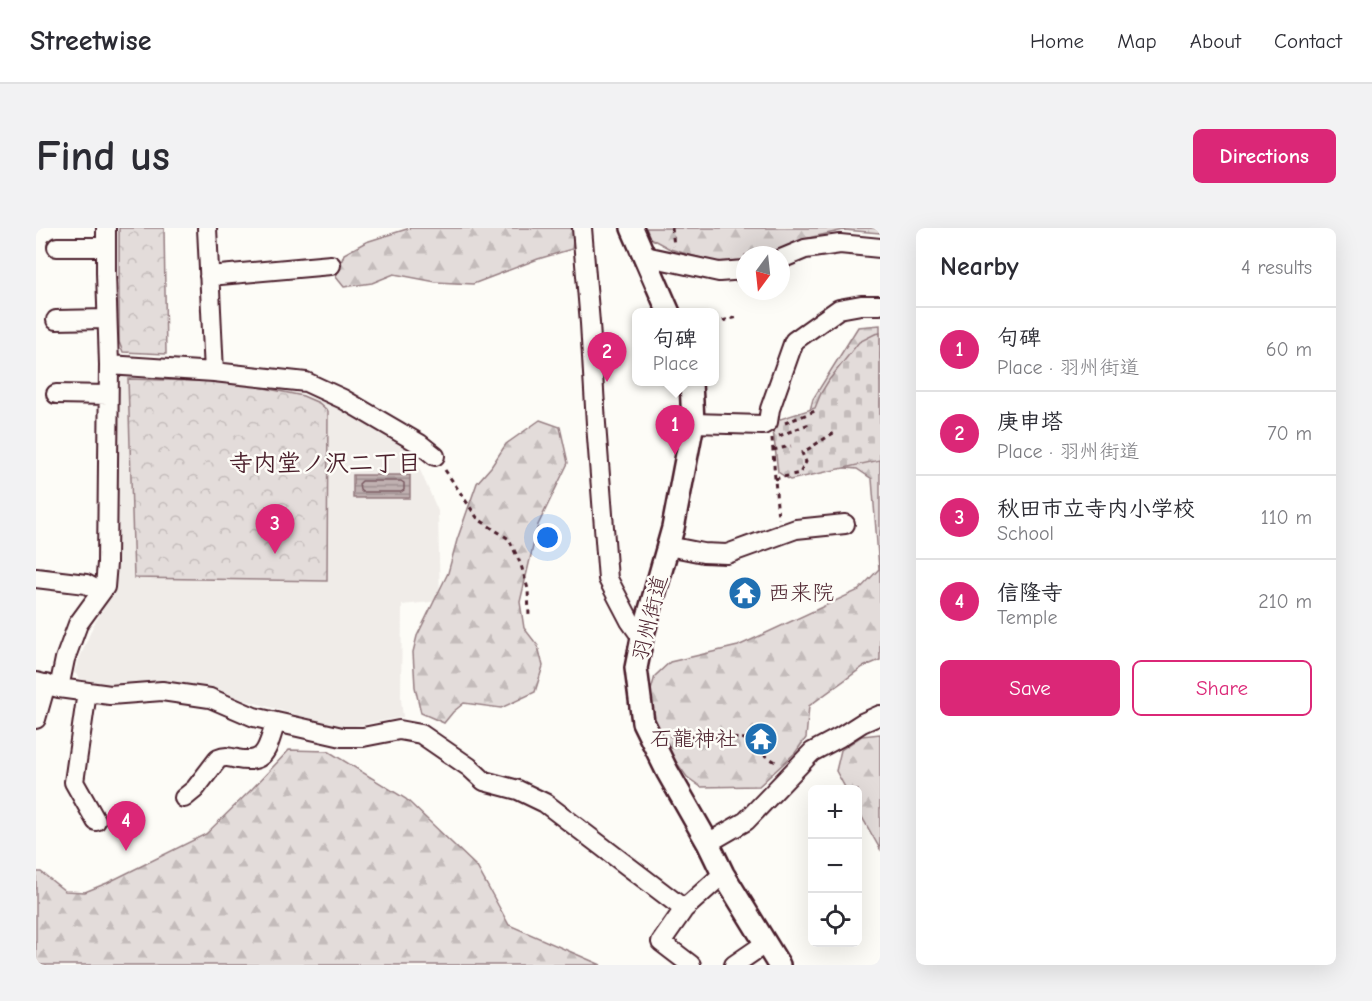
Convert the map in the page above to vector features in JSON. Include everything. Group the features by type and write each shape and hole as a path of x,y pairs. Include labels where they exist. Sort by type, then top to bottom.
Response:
{"street":[{"path":"36,719 47,684 65,659 78,624 105,587 109,365 106,228"},
{"path":"207,228 214,372"},
{"path":"582,228 608,579 630,621 642,638"},
{"path":"632,228 667,308"},
{"path":"790,255 805,249 840,244 880,248"},
{"path":"57,247 105,247"},
{"path":"645,256 719,272 736,271"},
{"path":"209,276 331,265"},
{"path":"770,430 770,409 794,341 839,309 861,305 880,305"},
{"path":"56,320 107,319"},
{"path":"109,365 214,372 306,382 343,399 420,444 435,456"},
{"name":"羽州街道","path":"691,386 693,423 673,528 642,638 636,668 643,722 723,874 778,965"},
{"path":"56,394 108,395"},
{"path":"693,423 763,425 770,430"},
{"path":"668,546 703,553 727,554 796,529 845,524"},
{"path":"36,578 86,584 101,591"},
{"path":"47,684 110,695 162,690 210,698 254,717 342,737 399,730 421,734 469,767 484,781 518,790 545,803 684,909"},
{"path":"87,692 74,782 96,821"},
{"path":"708,843 746,821 812,752 880,715"},
{"path":"184,798 195,789 218,759 228,757 249,761 262,756 276,722"},
{"path":"691,965 661,942 684,909 723,874"},
{"path":"734,965 766,943"}],"path":[{"path":"719,322 738,317"},
{"path":"770,430 815,411"},
{"path":"770,430 809,424"},
{"path":"770,430 779,535"},
{"path":"775,479 800,473 806,462 802,453 835,432"},
{"path":"773,450 791,446"},
{"path":"435,456 478,519 509,539 521,565 528,589 530,616"},
{"path":"673,744 671,736 747,739"}],"shaded area":[{"path":"117,372 243,381 299,393 337,407 367,423 413,454 438,511 440,601 402,605 401,699 403,717 344,728 216,692 85,684 74,672 93,626 110,597"}],"green space":[{"path":"119,228 164,228 166,354 123,352 119,342"},
{"path":"410,228 571,228 574,235 572,249 538,259 473,284 436,282 394,274 372,283 344,287 336,277 344,254 366,242"},
{"path":"646,228 880,228 880,233 844,230 808,238 789,246 736,246 736,263 714,262 670,249 650,238"},
{"path":"880,325 880,660 863,667 809,706 806,738 795,753 759,786 701,787 687,777 659,738 649,697 655,676 670,662 738,646 859,590 879,569 872,479 857,469 823,466 805,429 813,399 858,327"},
{"path":"880,333 880,460 790,480 778,472 773,430 777,420 815,408 829,380 859,342"},
{"path":"128,379 235,382 303,396 319,403 328,411 327,581 134,578"},
{"path":"540,420 560,427 568,463 538,525 520,602 524,628 538,646 543,666 535,692 501,708 464,703 444,723 421,713 415,687 413,652 417,636 448,573 477,483 506,444"},
{"path":"880,734 880,849 862,817 862,785 844,785 836,771 841,750 862,736"},
{"path":"289,750 328,751 406,799 477,867 509,925 601,965 36,965 36,872 41,872 65,891 85,892 107,883 206,834"}],"water":[{"path":"353,475 410,475 410,498 353,498"}],"place":[{"name":"庚申塔","path":"607,382"},
{"name":"句碑","path":"675,455"},
{"name":"秋田市立寺内小学校","path":"275,554"},
{"name":"西来院","path":"745,593"},
{"name":"石龍神社","path":"761,739"},
{"name":"信隆寺","path":"126,851"}],"district":[{"name":"寺内堂ノ沢二丁目","path":"325,463"}]}
